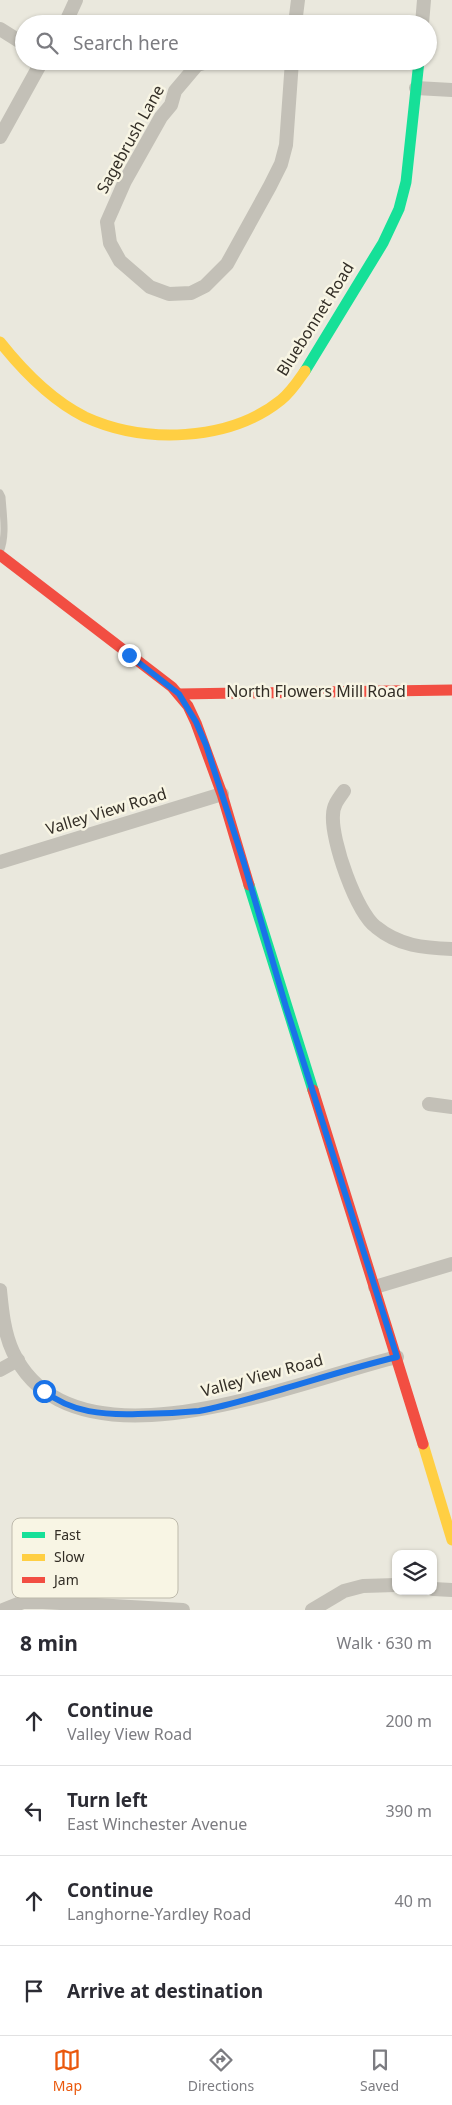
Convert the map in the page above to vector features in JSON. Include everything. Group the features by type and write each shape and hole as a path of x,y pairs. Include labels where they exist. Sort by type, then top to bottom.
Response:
{"main road":[{"name":"Bluebonnet Road","path":"0,342 23,370 63,404 92,420 131,432 157,434 206,432 251,417 271,407 282,399 295,385 394,221 402,200 405,184 418,70"},
{"path":"0,554 179,694 196,722 222,794 286,1007 397,1357 452,1540"},
{"name":"North Flowers Mill Road","path":"179,694 340,690 452,690"}],"street":[{"path":"69,15 76,0"},
{"path":"296,15 298,0"},
{"path":"423,15 424,0"},
{"path":"0,30 15,39"},
{"path":"0,136 37,70"},
{"name":"Sagebrush Lane","path":"193,70 176,91 171,105 161,117 125,181 107,222 110,243 120,261 150,287 169,294 191,293 205,286 226,264 270,186 281,164 286,145 291,70"},
{"path":"416,88 452,90"},
{"path":"344,791 335,805 333,815 334,828 358,906 375,927 402,943 427,948 452,948"},
{"name":"Valley View Road","path":"0,862 222,794"},
{"path":"429,1104 452,1107"},
{"path":"375,1287 452,1264"},
{"name":"Valley View Road","path":"0,1290 8,1337 18,1360 30,1377 53,1398 79,1410 114,1415 176,1413 200,1410 245,1400 397,1357"},
{"path":"0,1370 18,1360"},
{"path":"314,1610 344,1591 363,1586 392,1586"},
{"path":"437,1589 452,1590"},
{"path":"4,1610 23,1602 183,1610"}],"lane":[{"path":"0,493 4,524 3,546 0,554"}],"traffic: fast":[{"path":"305,371 383,243 399,209 406,182 418,70"},
{"path":"249,885 313,1090"}],"traffic: slow":[{"path":"0,342 38,384 73,410 108,426 133,432 159,435 212,431 237,424 260,414 281,400 305,371"},
{"path":"423,1444 452,1540"}],"traffic: jam":[{"path":"0,555 172,687 188,706 222,794 249,885"},
{"path":"179,694 452,690"},
{"path":"313,1090 423,1444"}],"route":[{"path":"44,1391 63,1404 79,1410 101,1414 176,1413 245,1400 397,1357 286,1007 244,863 206,745 188,706 179,694 129,655"}]}
